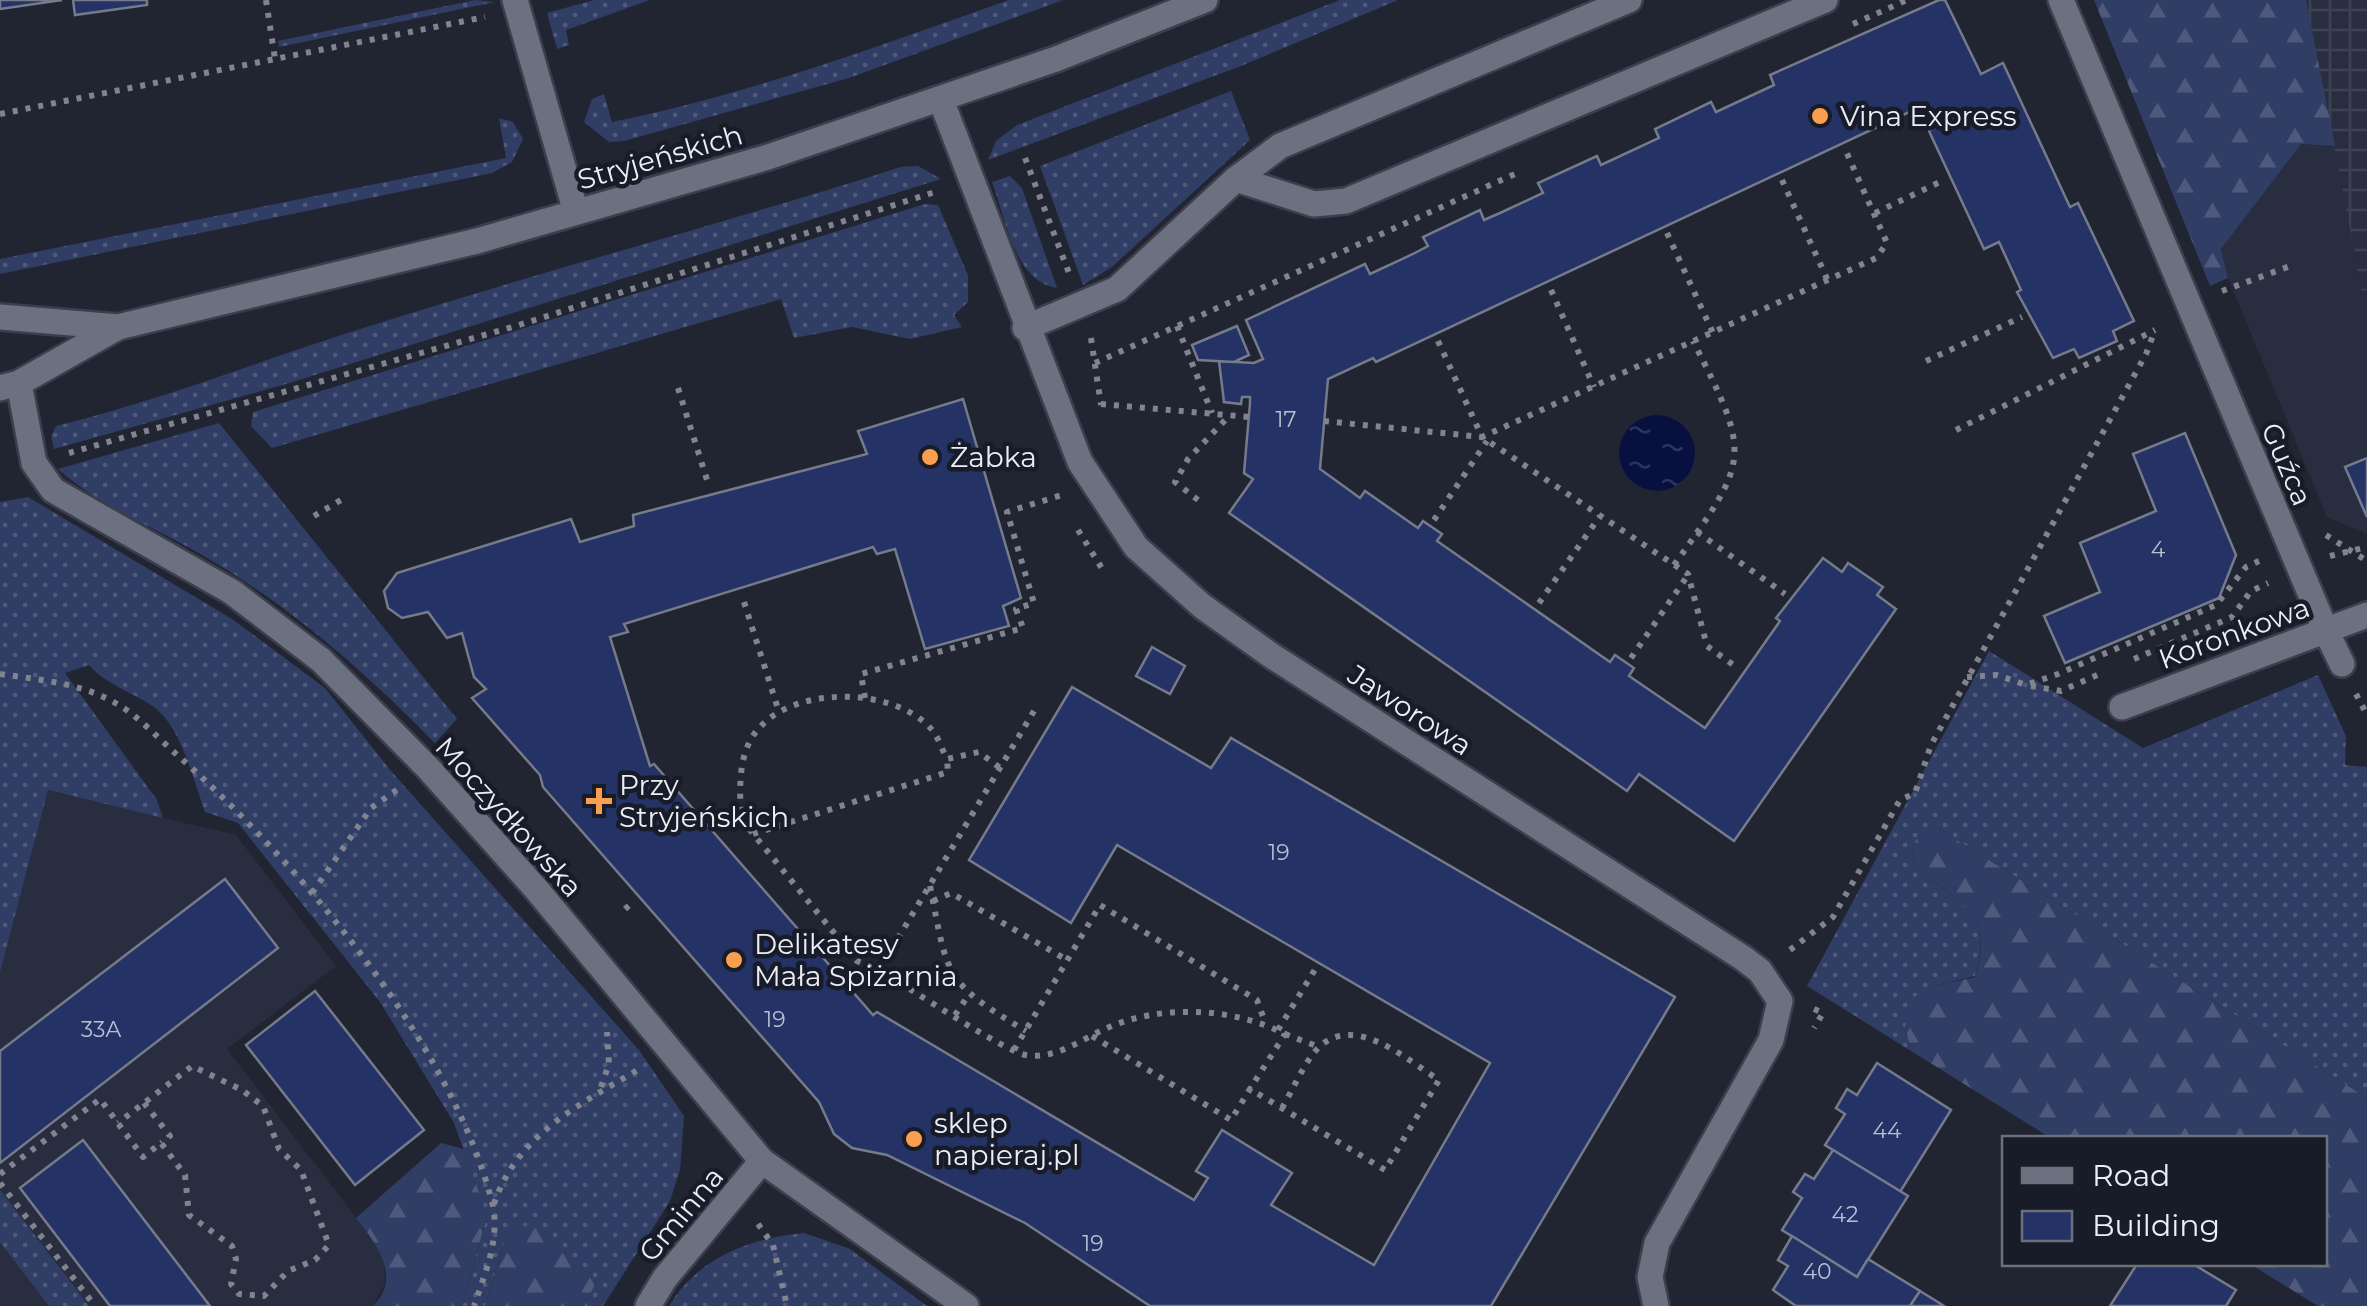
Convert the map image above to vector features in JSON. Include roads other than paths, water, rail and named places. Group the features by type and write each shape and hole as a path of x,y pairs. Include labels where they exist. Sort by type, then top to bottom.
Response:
{"street":[{"name":"Stryjeńskich","path":"10,386 118,327 361,271 768,157 941,100 1205,0"},
{"path":"1025,328 1118,289 1236,179 1280,146 1629,0"},
{"path":"1236,179 1314,204 1346,201 1825,0"},
{"name":"Guźca","path":"2061,0 2183,316 2342,664"},
{"path":"505,8 576,212"},
{"name":"Jaworowa","path":"941,100 1025,328 1080,462 1136,548 1202,606 1272,656 1760,970 1780,1000 1780,1016 1771,1040 1657,1243 1650,1277 1656,1306"},
{"name":"Stryjeńskich","path":"0,316 118,327"},
{"name":"Moczydłowska","path":"10,386 34,462 53,490 216,582 294,638 428,768 762,1161 966,1306"},
{"name":"Koronkowa","path":"2122,707 2367,616"},
{"name":"Gminna","path":"648,1306 665,1278 762,1161"}],"water":[{"path":"1657,415 1684,426 1695,453 1684,480 1657,491 1630,480 1619,453 1630,426"}],"place":[{"name":"Vina Express","path":"1820,116"},
{"name":"Żabka","path":"930,457"},
{"name":"Przy Stryjeńskich","path":"599,801"},
{"name":"Delikatesy Mała Spiżarnia","path":"734,960"},
{"name":"sklep napieraj.pl","path":"914,1139"}]}
